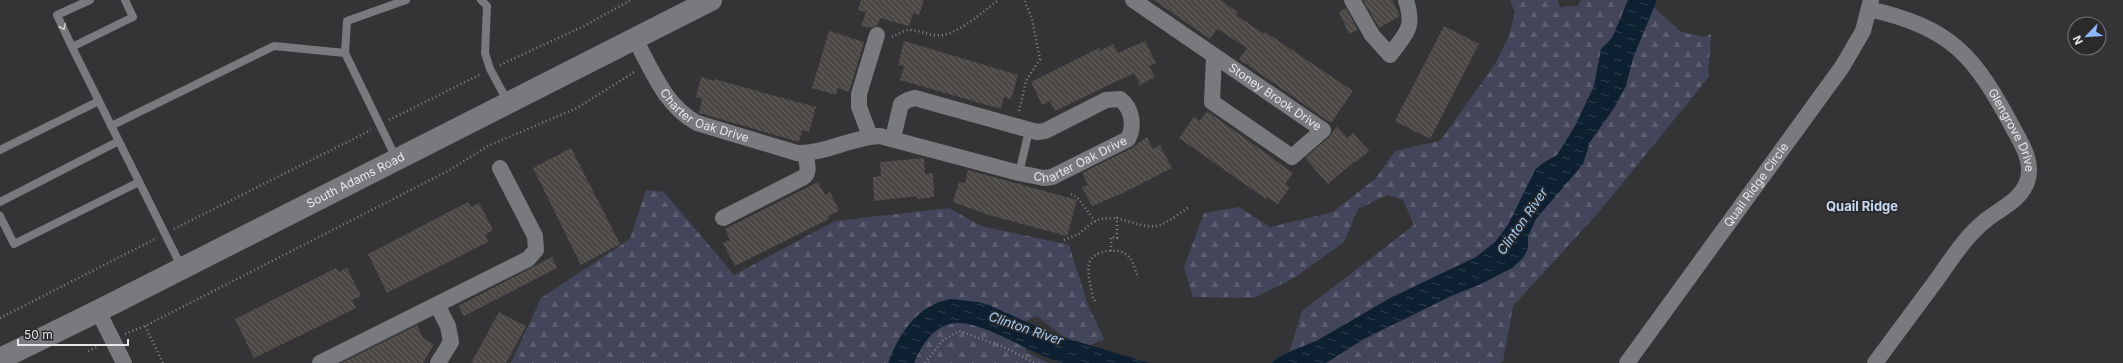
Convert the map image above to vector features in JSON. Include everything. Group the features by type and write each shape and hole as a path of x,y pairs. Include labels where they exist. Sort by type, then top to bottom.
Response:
{"main road":[{"name":"South Adams Road","path":"0,359 182,269 397,158 711,0"}],"street":[{"name":"Stoney Brook Drive","path":"1133,0 1323,130 1292,157 1212,102 1214,56"},
{"path":"1352,0 1372,35 1390,55 1410,27 1410,14 1406,0"},
{"name":"Quail Ridge Circle","path":"1627,363 1842,67 1863,31 1870,5"},
{"name":"Glengrove Drive","path":"1870,5 1915,22 1941,36 1960,49 1984,77 1993,91 2027,155 2029,167 2028,181 2022,193 1986,220 1967,239 1875,363"},
{"name":"Charter Oak Drive","path":"635,39 648,64 673,105 687,118 715,129 797,152 805,153 870,136 893,138 1019,174 1044,178 1052,177 1128,139 1132,131 1132,122 1125,103 1120,99 1114,98 1106,100 1044,131 1030,131 915,98 902,104 893,138"},
{"path":"870,136 859,107 859,94 875,41"},
{"path":"723,218 804,177 807,174 808,169 805,153"},
{"path":"320,363 528,259 536,250 535,236 500,168"},
{"path":"437,305 448,326 451,342 438,363"},
{"path":"98,311 124,363"}],"lane":[{"path":"90,0 57,15 182,269"},
{"path":"72,47 134,17 125,0"},
{"path":"397,158 345,53 346,21 406,0"},
{"path":"481,0 487,6 484,53 490,69 508,102"},
{"path":"111,126 274,46 345,53"},
{"path":"0,150 99,101"},
{"path":"1019,174 1030,131"},
{"path":"0,202 118,141"},
{"path":"0,216 14,244 139,182"}],"path":[{"path":"0,318 490,69 584,26 631,0"},
{"path":"875,41 908,30 930,35 942,35 952,32 980,15 999,0"},
{"path":"1017,118 1026,81 1040,60 1032,19 1024,0"},
{"path":"88,351 112,339 145,326 448,170 488,146 577,108 648,64"},
{"path":"1072,194 1077,197 1095,221"},
{"path":"1064,240 1079,234 1095,221 1100,219 1117,218 1145,227 1157,227 1189,207"},
{"path":"1111,251 1111,237 1117,238 1117,218"},
{"path":"1095,301 1093,298 1089,263 1093,256 1099,253 1111,251 1126,254 1132,261 1138,278"},
{"path":"145,326 163,363"},
{"path":"925,363 943,340 959,331 1004,348 1035,363"}],"green space":[{"path":"1510,0 1557,0 1560,7 1578,6 1581,0 1651,0 1651,5 1681,32 1706,37 1711,34 1708,78 1599,212 1513,306 1503,361 1499,363 1286,363 1302,311 1414,225 1403,200 1387,195 1358,209 1344,242 1294,278 1254,298 1193,297 1184,267 1204,213 1239,207 1270,227 1333,212 1376,178 1395,151 1440,141 1494,66 1509,36 1515,12"},
{"path":"646,190 664,192 734,275 835,221 949,208 981,226 1069,245 1088,305 1104,339 1080,350 1037,316 1017,325 1027,353 1049,363 511,363 541,298 630,239"}],"water":[{"name":"Clinton River","path":"1628,0 1657,0 1633,58 1626,86 1614,108 1590,142 1583,164 1536,219 1528,236 1528,249 1523,258 1512,268 1364,339 1326,363 1271,363 1282,355 1318,340 1390,298 1476,257 1495,242 1508,225 1535,170 1543,163 1557,155 1575,126 1594,86 1601,49 1612,38"},
{"name":"Clinton River","path":"951,299 978,302 989,305 1053,334 1149,363 1064,363 1037,353 991,331 962,323 943,326 932,334 923,345 914,363 888,363 898,341 911,322 929,307 939,302"}],"building":[{"path":"861,0 924,0 919,15 913,13 909,26 880,18 877,26 870,28 861,26 866,12 858,10"},
{"path":"1154,0 1221,0 1237,12 1236,15 1264,34 1265,32 1353,91 1331,123 1239,59 1247,48 1217,29 1210,39"},
{"path":"1363,0 1392,0 1400,16 1379,28"},
{"path":"1346,8 1358,30 1349,34 1339,12"},
{"path":"1444,26 1479,44 1430,139 1395,121"},
{"path":"829,31 864,42 849,92 838,88 836,95 812,88"},
{"path":"904,41 1018,75 1011,99 1004,97 1001,109 900,80 904,66 898,65"},
{"path":"1145,41 1156,63 1149,66 1155,77 1140,85 1134,73 1055,111 1050,101 1042,105 1031,82 1099,48 1100,51 1113,44 1118,53"},
{"path":"701,77 714,81 714,79 816,107 809,132 802,130 799,142 699,113 702,99 696,97"},
{"path":"1207,111 1293,173 1285,184 1290,187 1278,204 1267,197 1266,199 1179,138 1194,117 1200,121"},
{"path":"1337,126 1347,138 1353,133 1369,151 1328,184 1305,158 1329,137"},
{"path":"1147,137 1153,149 1160,145 1172,168 1123,193 1092,206 1082,187 1088,185 1082,173 1132,148"},
{"path":"571,148 620,244 581,265 533,168"},
{"path":"924,158 925,174 933,173 934,197 917,199 917,196 874,201 873,177 881,176 880,162"},
{"path":"968,170 1077,200 1067,236 989,215 953,202 959,182 965,183"},
{"path":"818,182 825,195 830,192 839,211 828,216 829,219 735,266 723,243 730,240 725,229"},
{"path":"468,202 471,207 479,203 493,230 485,235 488,242 387,293 368,254"},
{"path":"552,257 557,268 464,316 458,306"},
{"path":"336,268 339,272 347,268 361,296 352,300 356,308 254,358 235,319"},
{"path":"499,312 526,326 506,363 471,363"},
{"path":"417,325 423,338 434,344 423,363 341,363"}],"district":[{"name":"Quail Ridge","path":"1862,206"}]}
